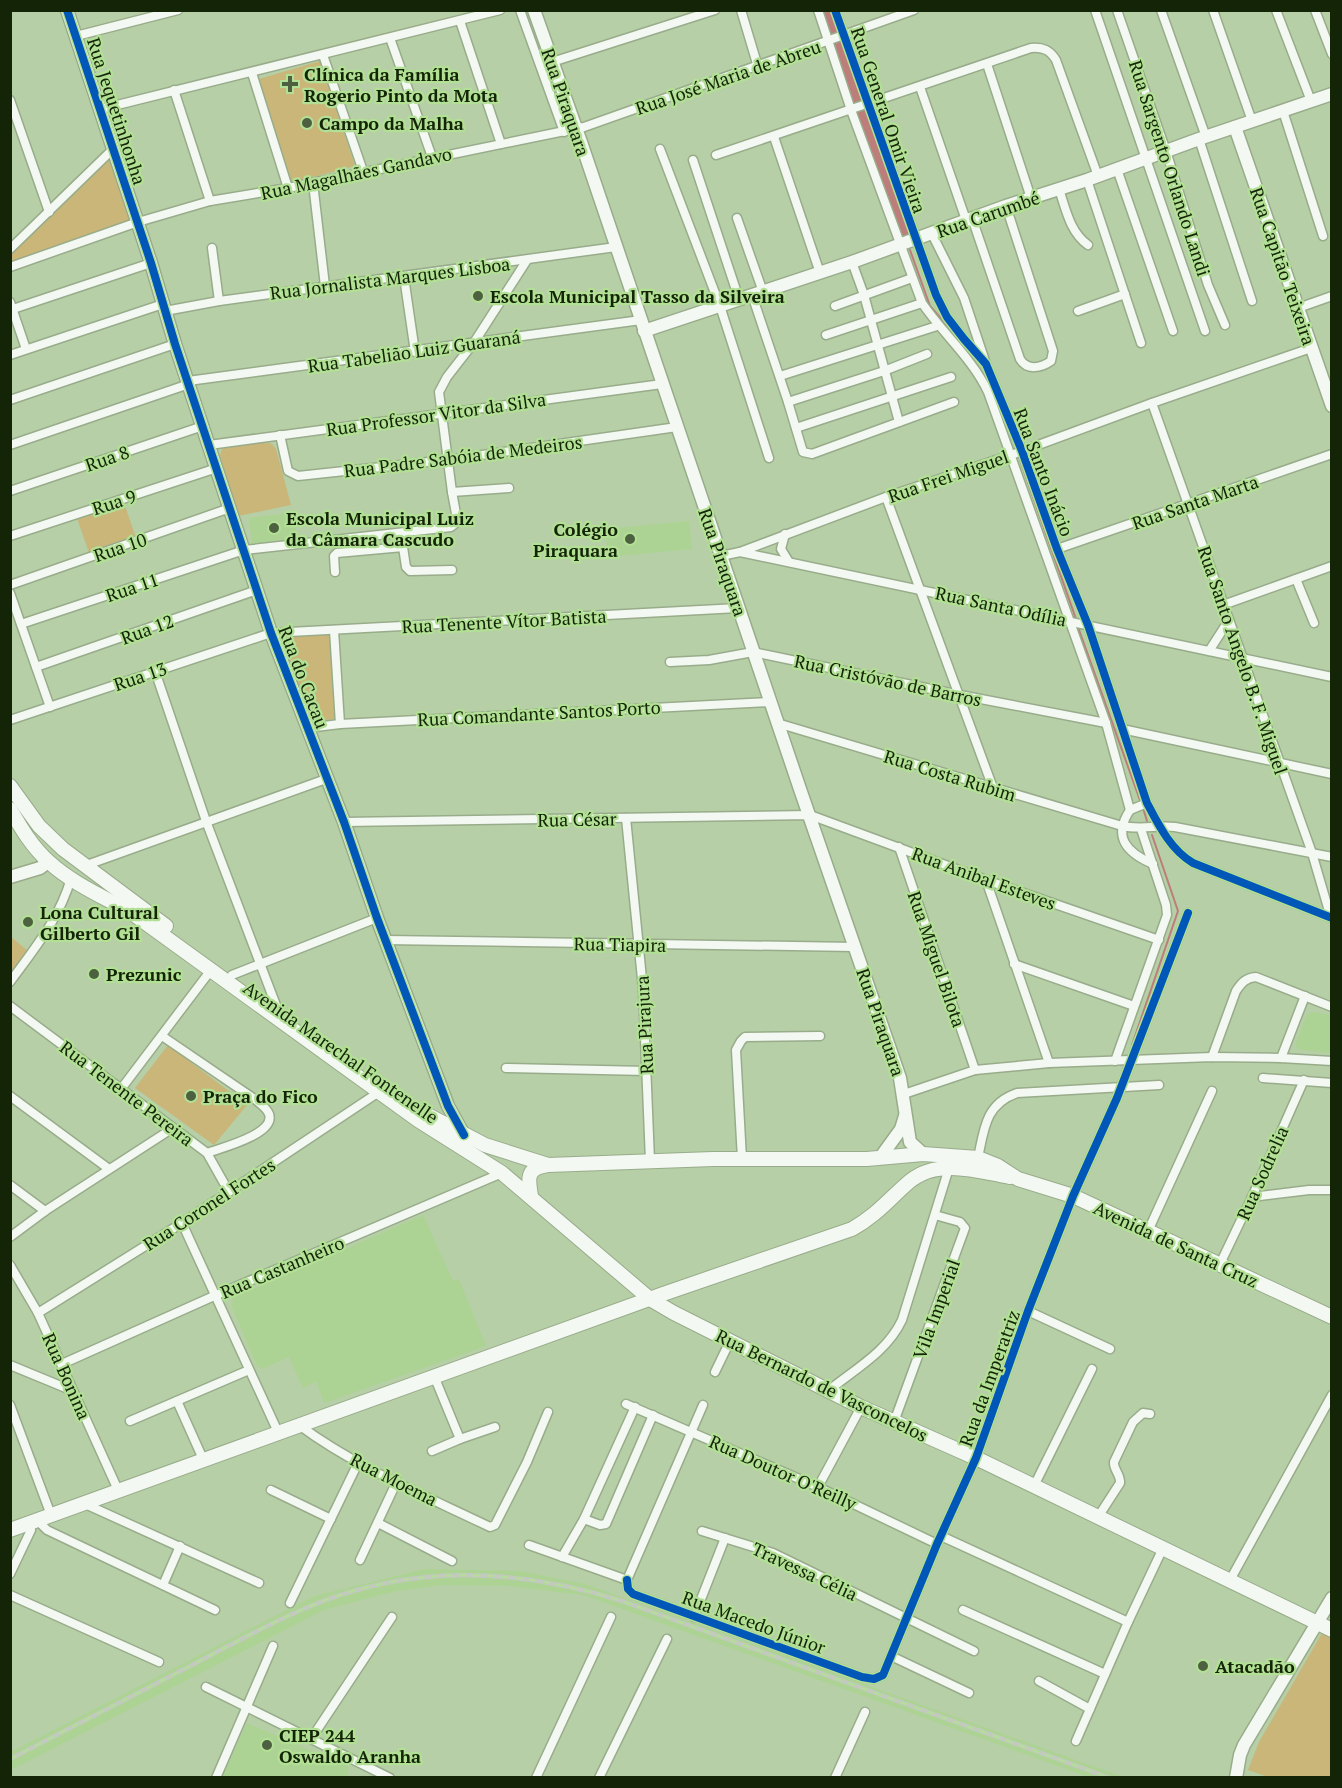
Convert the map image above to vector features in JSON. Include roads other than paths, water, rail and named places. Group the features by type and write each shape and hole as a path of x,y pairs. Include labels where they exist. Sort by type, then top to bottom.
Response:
{"main road":[{"name":"Avenida Marechal Fontenelle","path":"10,786 39,826 84,866 432,1119 464,1135 513,1155 548,1165 742,1159 880,1158"},
{"name":"Avenida Marechal Fontenelle","path":"10,809 25,834 48,862 132,913 378,1092 502,1173 531,1196"},
{"path":"39,826 53,848 52,857 48,862"},
{"name":"Avenida de Santa Cruz","path":"880,1158 926,1154 945,1164 978,1158 990,1162 1018,1179 1072,1196 1332,1317"},
{"path":"502,1173 513,1168 515,1160 513,1155"},
{"path":"10,1530 434,1376 852,1229 874,1216 910,1181 945,1164 1018,1179"},
{"path":"531,1196 529,1181 531,1173 540,1166 548,1165"},
{"name":"Rua Bernardo de Vasconcelos","path":"531,1196 650,1299 674,1313 861,1407 976,1458 1332,1630"},
{"path":"674,1313 670,1302 676,1290"}],"street":[{"name":"Rua Jequetinhonha","path":"67,10 138,222"},
{"path":"76,36 177,10"},
{"path":"101,109 500,10"},
{"path":"520,10 570,131"},
{"name":"Rua Piraquara","path":"534,10 552,62 570,131 616,247 855,946 904,1094 910,1142 926,1154"},
{"path":"552,62 715,10"},
{"path":"741,10 758,67"},
{"path":"818,10 837,39 907,242"},
{"name":"Rua General Omir Vieira","path":"835,10 837,39 907,242"},
{"path":"1095,10 1205,331"},
{"name":"Rua Sargento Orlando Landi","path":"1117,10 1166,151 1201,263 1225,325"},
{"path":"1161,10 1203,138 1252,301"},
{"path":"1213,10 1252,121"},
{"path":"1276,10 1311,101"},
{"path":"1316,10 1332,54"},
{"name":"Rua José Maria de Abreu","path":"570,131 758,67 911,11"},
{"path":"459,21 501,144"},
{"path":"390,38 432,157"},
{"path":"716,155 1039,47 1052,53 1093,178 1141,343"},
{"path":"322,55 363,171"},
{"path":"987,64 1031,198"},
{"path":"252,73 288,188"},
{"path":"920,87 1020,359 1029,368 1041,366 1052,361 1053,351 1006,206"},
{"path":"174,90 210,201"},
{"name":"Rua Carumbé","path":"642,325 758,294 1252,121 1311,101 1330,98"},
{"path":"10,100 49,212"},
{"path":"1283,111 1323,236"},
{"name":"Rua Capitão Teixeira","path":"1235,127 1332,406"},
{"name":"Rua Magalhães Gandavo","path":"10,267 138,222 210,201 288,188 432,157 570,131"},
{"path":"774,137 820,273"},
{"path":"10,249 113,149"},
{"path":"660,149 720,306 769,458"},
{"path":"693,160 739,299"},
{"path":"1117,170 1173,332"},
{"path":"313,183 325,286"},
{"path":"1059,189 1074,232 1088,245"},
{"path":"737,218 780,376 805,454 812,454 954,402"},
{"name":"Rua do Cacau","path":"138,222 271,633 344,822 385,940 448,1106 464,1135"},
{"path":"932,234 964,298 986,364"},
{"name":"Rua Santo Inácio","path":"907,242 912,278 922,303 937,326 959,347 981,377 1017,453 1057,549 1132,809"},
{"name":"Rua Santo Inácio","path":"907,242 940,305 964,339 986,364 1078,623 1122,729 1146,804 1150,827"},
{"name":"Rua Jornalista Marques Lisboa","path":"10,355 164,307 404,277 616,247"},
{"path":"212,248 219,300"},
{"path":"509,488 452,492 439,400 442,386 475,341 527,260"},
{"path":"852,262 864,296 899,422"},
{"path":"26,350 12,305 152,263"},
{"path":"404,277 415,352"},
{"path":"835,306 912,278"},
{"path":"1078,311 1125,294"},
{"path":"1298,308 1332,296"},
{"path":"826,335 922,303"},
{"name":"Rua Tabelião Luiz Guaraná","path":"10,445 189,383 415,352 475,341 642,325"},
{"path":"780,376 937,326"},
{"path":"10,400 176,344"},
{"name":"Rua Frei Miguel","path":"721,556 740,552 886,497 1017,453 1311,348"},
{"path":"788,402 884,371 927,354"},
{"path":"796,428 951,377"},
{"name":"Rua Professor Vitor da Silva","path":"209,445 662,384"},
{"name":"Rua Santo Angelo B. F. Miguel","path":"1152,403 1223,605 1245,660 1279,764 1312,853 1331,918"},
{"name":"Rua 8","path":"10,491 203,426"},
{"name":"Rua Padre Sabóia de Medeiros","path":"280,435 286,468 290,473 298,476 447,460 677,428"},
{"name":"Rua Santa Marta","path":"1057,549 1332,454"},
{"name":"Rua 9","path":"10,536 217,468"},
{"name":"Rua 11","path":"21,624 244,550 454,525 457,519 452,492"},
{"path":"886,497 993,788"},
{"name":"Rua 10","path":"10,585 230,508"},
{"path":"402,533 406,567 410,571 452,570"},
{"path":"785,534 781,549 789,562"},
{"path":"335,572 334,556 337,553 403,547"},
{"name":"Rua Santa Odília","path":"740,552 1332,677"},
{"path":"1223,605 1332,566"},
{"path":"1296,579 1314,623"},
{"name":"Rua 12","path":"36,667 257,590"},
{"path":"10,593 50,707"},
{"name":"Rua Tenente Vítor Batista","path":"271,633 738,608"},
{"path":"1209,651 1229,620"},
{"path":"334,630 340,723"},
{"name":"Rua 13","path":"10,720 271,633"},
{"name":"Rua Cristóvão de Barros","path":"670,662 710,660 753,652 1106,723"},
{"path":"155,671 206,821 277,1008"},
{"name":"Rua Comandante Santos Porto","path":"307,728 340,723 770,702"},
{"name":"Rua Costa Rubim","path":"777,723 1122,826 1175,827 1332,857"},
{"path":"1122,729 1332,774"},
{"path":"84,866 326,779"},
{"path":"1146,804 1132,809 1122,826 1122,835 1126,847 1132,854 1153,864"},
{"name":"Rua César","path":"344,822 810,815"},
{"name":"Rua Anibal Esteves","path":"810,815 986,880 1159,940"},
{"name":"Rua Pirajura","path":"626,818 640,945 650,1161"},
{"path":"1150,827 1177,852 1193,863 1331,918"},
{"path":"1115,1061 1167,915 1153,864 1150,827"},
{"name":"Rua Miguel Bilota","path":"899,848 975,1070"},
{"path":"10,877 40,868 48,862"},
{"path":"10,982 49,927 63,902 71,878"},
{"path":"986,880 1049,1063"},
{"name":"Rua da Imperatriz","path":"881,1677 976,1458 1072,1196 1122,1084 1188,913"},
{"path":"232,975 377,918"},
{"name":"Rua Tiapira","path":"385,940 855,946"},
{"path":"1014,964 1134,1006"},
{"path":"121,1089 211,970"},
{"path":"1212,1057 1236,991 1248,978 1256,977 1332,1006"},
{"path":"1281,1058 1305,996"},
{"name":"Rua Tenente Pereira","path":"10,1006 207,1153 229,1192"},
{"path":"162,1036 256,1100 270,1116 268,1124 258,1133 207,1153"},
{"path":"742,1159 736,1050 738,1045 745,1037 820,1036"},
{"path":"904,1094 975,1070 1049,1063 1131,1062 1212,1057 1332,1061"},
{"path":"506,1068 647,1071"},
{"path":"1263,1078 1332,1083"},
{"name":"Rua Sodrelia","path":"1220,1264 1304,1080"},
{"path":"978,1158 990,1113 1005,1097 1017,1093 1122,1084 1160,1085"},
{"path":"1148,1232 1212,1091"},
{"name":"Rua Coronel Fortes","path":"38,1313 182,1223 378,1092"},
{"path":"10,1096 109,1169"},
{"path":"432,1119 443,1113 448,1106"},
{"path":"880,1158 901,1129 906,1115"},
{"path":"10,1237 45,1211 173,1128"},
{"path":"828,1391 887,1345 897,1331 935,1215 945,1164"},
{"name":"Rua Castanheiro","path":"62,1364 214,1296 502,1173"},
{"path":"10,1185 45,1211"},
{"path":"1252,1197 1309,1190 1332,1190"},
{"name":"Vila Imperial","path":"894,1422 965,1228 960,1222 935,1215"},
{"path":"182,1223 278,1432"},
{"name":"Rua Bonina","path":"10,1265 38,1313 118,1490"},
{"path":"1028,1311 1110,1349"},
{"path":"715,1372 730,1341"},
{"path":"10,1365 73,1390"},
{"path":"1034,1486 1092,1369"},
{"path":"130,1421 249,1370"},
{"path":"434,1376 460,1439"},
{"path":"1229,1582 1332,1395"},
{"path":"177,1401 203,1460"},
{"path":"10,1405 51,1515"},
{"name":"Rua Doutor O'Reilly","path":"584,1519 631,1406 1128,1622"},
{"path":"529,1545 627,1580 703,1406"},
{"path":"818,1487 861,1407"},
{"name":"Rua Moema","path":"298,1425 330,1447 358,1462 493,1527 520,1477 548,1412"},
{"path":"1098,1517 1120,1483 1120,1478 1113,1465 1133,1422 1143,1413 1150,1414"},
{"path":"562,1557 584,1519 600,1525 606,1524 653,1415"},
{"path":"432,1451 495,1427"},
{"path":"10,1441 21,1437"},
{"path":"290,1603 358,1462"},
{"path":"360,1560 397,1481"},
{"path":"271,1490 331,1519"},
{"path":"83,1503 259,1583"},
{"path":"10,1574 34,1521 47,1530 214,1610"},
{"path":"378,1523 452,1561"},
{"name":"Travessa Célia","path":"702,1531 773,1553 906,1618"},
{"path":"694,1617 725,1538"},
{"path":"163,1586 180,1546"},
{"path":"1076,1741 1163,1548"},
{"name":"Rua Macedo Júnior","path":"627,1580 628,1589 633,1594 862,1677 874,1679 881,1677"},
{"path":"10,1595 159,1662"},
{"path":"1236,1778 1240,1755 1262,1713 1332,1598"},
{"path":"963,1610 1105,1674"},
{"path":"311,1739 392,1617"},
{"path":"536,1778 611,1617"},
{"path":"906,1618 974,1651"},
{"path":"599,1778 666,1639"},
{"path":"216,1778 273,1646"},
{"path":"891,1656 969,1693"},
{"path":"1039,1681 1090,1709"},
{"path":"206,1688 390,1778"},
{"path":"835,1778 865,1712"}],"waterway":[{"path":"827,10 905,238"},
{"path":"910,250 930,306 960,340"},
{"path":"988,379 1015,446"},
{"path":"1019,457 1076,619"},
{"path":"1078,627 1141,803"},
{"path":"1143,808 1147,821"},
{"path":"1132,1045 1178,911 1152,835"},
{"path":"1123,1071 1124,1066"}],"railway":[{"path":"10,1759 250,1634 306,1608 345,1593 384,1583 424,1577 463,1575 543,1582 622,1601 1110,1778"}],"place":[{"name":"Clínica da Família Rogerio Pinto da Mota","path":"290,84"},
{"name":"Campo da Malha","path":"307,123"},
{"name":"Escola Municipal Tasso da Silveira","path":"478,296"},
{"name":"Escola Municipal Luiz da Câmara Cascudo","path":"274,528"},
{"name":"Colégio Piraquara","path":"630,539"},
{"name":"Lona Cultural Gilberto Gil","path":"28,922"},
{"name":"Prezunic","path":"94,974"},
{"name":"Praça do Fico","path":"191,1096"},
{"name":"Atacadão","path":"1203,1666"},
{"name":"CIEP 244 Oswaldo Aranha","path":"267,1745"}]}
